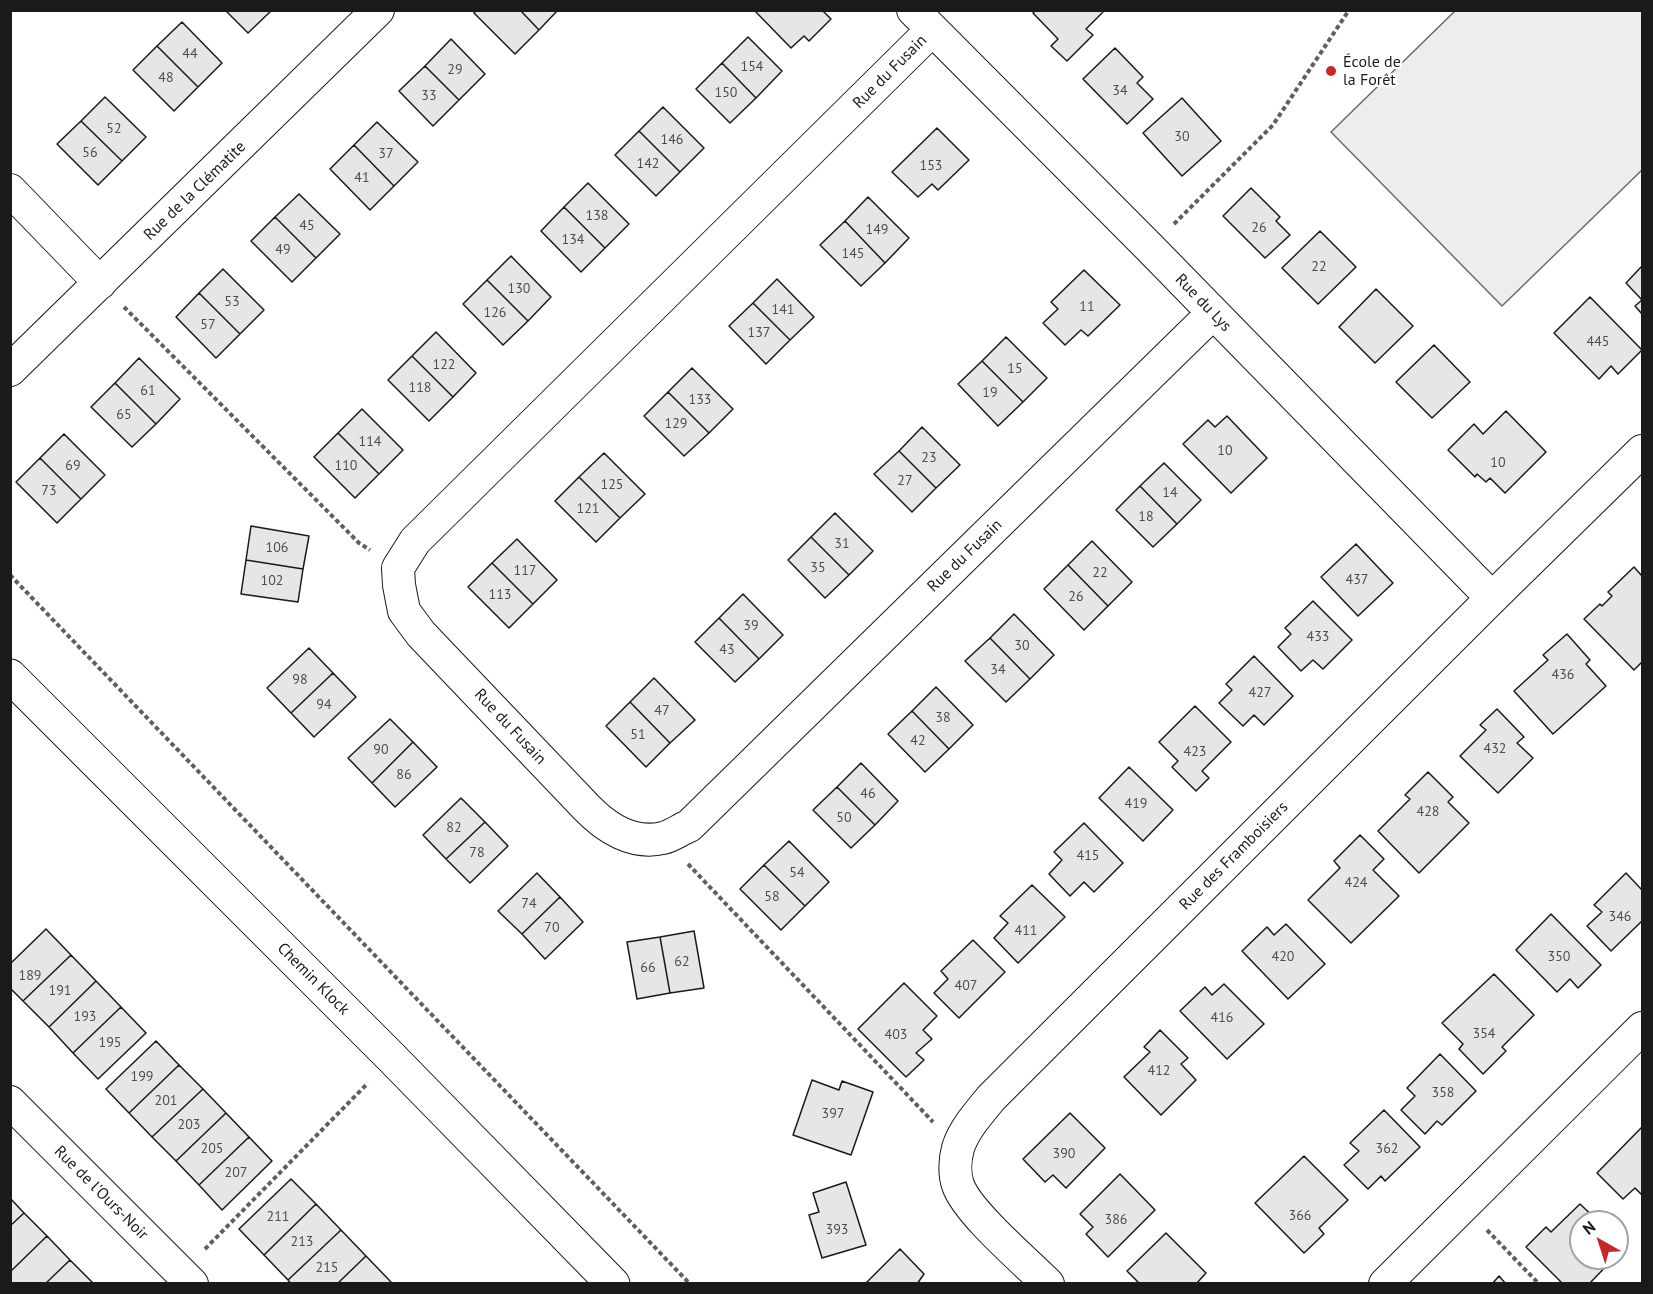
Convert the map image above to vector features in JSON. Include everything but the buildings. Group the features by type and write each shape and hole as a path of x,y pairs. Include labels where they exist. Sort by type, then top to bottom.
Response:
{"main road":[{"name":"Chemin Klock","path":"10,676 393,1059 613,1284"}],"street":[{"name":"Rue de la Clématite","path":"10,370 378,10"},
{"name":"Rue du Lys","path":"922,20 1150,248 1492,598"},
{"name":"Rue du Fusain","path":"922,20 415,541 398,568 404,611 421,634 586,807 601,822 617,832 636,839 663,838 689,826 1213,313"},
{"path":"10,190 100,284"},
{"name":"Rue des Framboisiers","path":"1048,1284 972,1209 958,1186 955,1167 958,1148 969,1127 991,1098 1642,451"},
{"path":"1385,1284 1642,1028"},
{"name":"Rue de l'Ours-Noir","path":"10,1102 186,1278"}],"path":[{"path":"1150,248 1273,125 1349,10"},
{"path":"100,284 359,543 398,568"},
{"path":"10,575 690,1284"},
{"path":"663,838 958,1148"},
{"path":"186,1278 393,1059"},
{"path":"1463,1206 1539,1284"}],"shaded area":[{"path":"1455,11 1642,11 1642,170 1502,306 1331,132"}],"place":[{"name":"École de la Forêt","path":"1331,71"}]}
